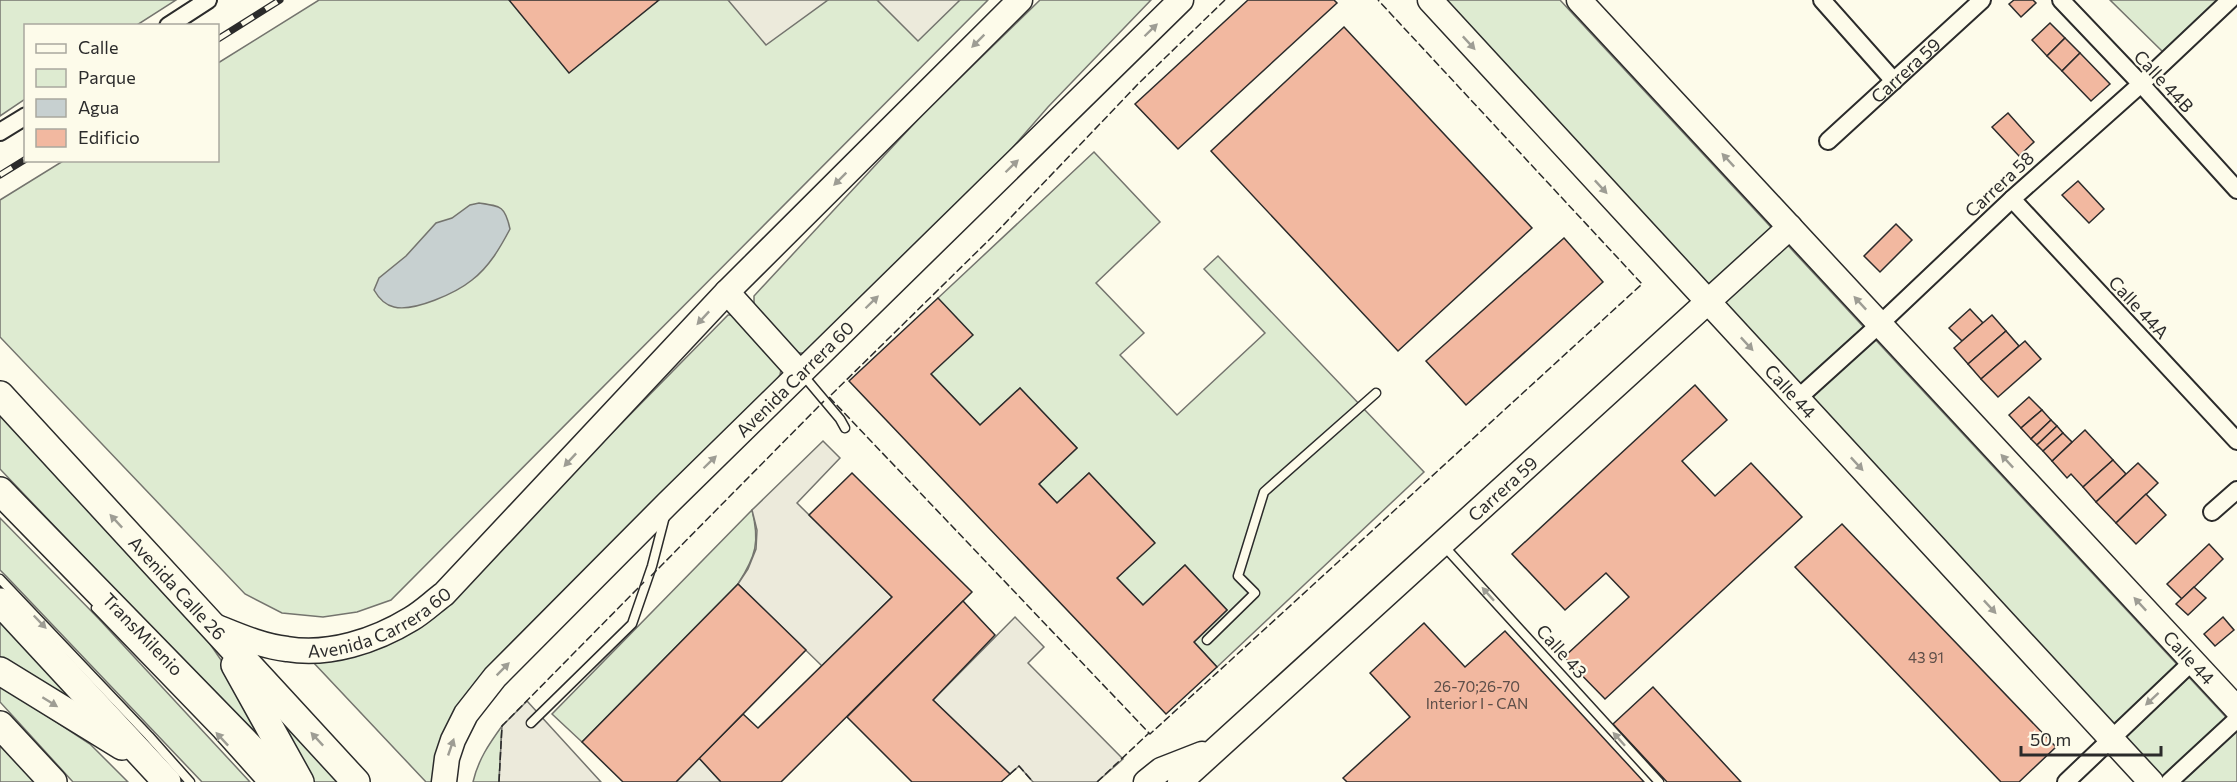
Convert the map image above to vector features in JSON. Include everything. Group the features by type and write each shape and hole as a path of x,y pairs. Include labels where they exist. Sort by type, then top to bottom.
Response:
{"main road":[{"name":"Avenida Calle 26","path":"0,395 356,782"},
{"path":"0,491 284,782"},
{"path":"0,602 159,773"},
{"path":"212,625 300,782"},
{"path":"0,671 159,773"},
{"path":"0,725 53,782"}],"street":[{"path":"171,24 208,0"},
{"name":"Avenida Carrera 60","path":"212,625 270,646 290,650 323,650 355,644 412,619 444,594 727,292 1020,0"},
{"name":"Avenida Carrera 60","path":"444,782 447,758 453,740 466,714 495,677 668,502 1181,0"},
{"name":"Calle 44","path":"1430,0 2151,782"},
{"name":"Calle 44","path":"1579,0 2237,709"},
{"path":"1822,0 1894,81"},
{"name":"Carrera 59","path":"1828,141 1982,0"},
{"name":"Calle 44B","path":"2061,0 2237,190"},
{"name":"Carrera 58","path":"1797,399 2230,0"},
{"path":"0,132 24,117"},
{"name":"Calle 44A","path":"2012,199 2237,441"},
{"name":"Carrera 59","path":"1180,782 1790,227"},
{"path":"727,292 800,373"},
{"path":"2212,512 2237,490"},
{"path":"2066,782 2193,661"},
{"path":"2169,782 2237,719"},
{"name":"Carrera 59","path":"1146,782 1161,770 1216,748"}],"lane":[{"path":"800,373 840,419 845,428"},
{"path":"1207,640 1255,593 1238,576 1264,492 1376,393"},
{"path":"531,723 632,624 652,566 668,502"},
{"name":"Calle 43","path":"1442,543 1659,782"},
{"path":"0,579 190,782"},
{"name":"TransMilenio","path":"92,605 218,734 261,782"}],"green space":[{"path":"0,0 176,0 139,24 24,24 24,100 0,116"},
{"path":"319,0 988,0 391,600 357,612 323,617 282,613 245,594 0,337 0,200 61,162 219,162 219,62"},
{"path":"1040,0 1151,0 1048,107 985,179 806,353 796,353 754,304 754,296 922,115"},
{"path":"1445,0 1560,0 2237,729 2237,782 2165,782"},
{"path":"2110,0 2219,0 2163,52"},
{"path":"1094,152 1160,222 1096,283 1144,333 1120,355 1177,415 1265,333 1204,269 1218,256 1424,472 1217,667 1194,642 1227,610 1185,565 1143,605 1117,578 1154,542 1089,473 1057,503 1039,484 1077,448 1020,388 980,425 931,374 938,298"},
{"path":"728,315 734,315 781,369 780,375 773,385 491,665 435,782 426,782 312,661 434,614"},
{"path":"0,415 143,566 208,641 243,692 267,749 0,469"},
{"path":"752,510 756,531 755,548 749,565 738,584 582,742 552,714"},
{"path":"0,518 99,619 250,782 202,782 0,570"},
{"path":"0,616 90,712 0,658"},
{"path":"0,685 90,744 128,782 73,782 0,702"},
{"path":"278,717 339,782 310,782"},
{"path":"502,726 499,782 473,782 481,759"},
{"path":"0,743 36,782 0,782"}],"shaded area":[{"path":"728,0 828,0 766,45"},
{"path":"877,0 960,0 918,41"},
{"path":"823,441 840,458 797,503 892,597 822,666 738,584 748,569 756,549 757,530 752,510"},
{"path":"1015,617 1044,647 1028,663 1123,759 1097,782 1033,782 1019,766 1010,774 933,700"},
{"path":"527,701 601,782 499,782 502,726"},
{"path":"699,758 721,782 676,782"}],"water":[{"path":"479,203 501,208 510,229 494,257 478,275 446,296 412,307 394,307 380,298 374,290 379,278 406,256 436,223 452,218 470,205"}],"building":[{"path":"509,0 659,0 569,73"},
{"path":"1248,0 1334,0 1337,3 1178,149 1135,104"},
{"path":"2014,0 2033,0 2036,3 2021,17 2009,4"},
{"path":"2050,23 2065,38 2047,56 2032,40"},
{"path":"1344,27 1532,228 1398,351 1211,151"},
{"path":"2065,38 2080,53 2062,71 2047,56"},
{"path":"2080,53 2110,84 2091,101 2062,71"},
{"path":"2008,113 2034,142 2019,156 1992,127"},
{"path":"2078,181 2104,209 2089,223 2062,195"},
{"path":"1896,224 1912,240 1880,272 1864,256"},
{"path":"1564,238 1603,282 1466,405 1426,361"},
{"path":"938,298 973,335 931,374 980,425 1020,388 1077,448 1039,484 1057,503 1089,473 1155,543 1117,578 1143,605 1185,565 1227,610 1194,642 1217,667 1166,714 849,381"},
{"path":"1970,309 1983,323 1962,341 1949,328"},
{"path":"1992,315 2006,331 1968,364 1954,348"},
{"path":"2006,331 2019,346 1981,379 1968,364"},
{"path":"2025,341 2041,359 1998,397 1981,379"},
{"path":"1695,385 1727,420 1682,461 1715,496 1751,463 1802,517 1605,699 1564,657 1629,597 1606,573 1565,610 1512,554"},
{"path":"2029,397 2042,410 2021,428 2009,415"},
{"path":"2042,410 2051,420 2031,439 2021,428"},
{"path":"2051,420 2057,426 2037,445 2031,439"},
{"path":"2057,426 2063,433 2043,451 2037,445"},
{"path":"2085,430 2113,460 2083,487 2071,474 2067,478 2052,461"},
{"path":"2063,433 2072,442 2052,461 2043,451"},
{"path":"2113,460 2126,474 2096,502 2083,487"},
{"path":"2138,463 2158,483 2116,523 2096,502"},
{"path":"852,473 972,592 781,782 721,782 699,758 743,714 758,728 892,597 809,515"},
{"path":"2146,494 2166,515 2136,544 2116,523"},
{"path":"1842,524 2056,747 2019,782 2001,782 1795,567"},
{"path":"2209,544 2223,559 2182,599 2167,584"},
{"path":"738,584 806,650 676,782 623,782 582,742"},
{"path":"2194,587 2206,598 2188,615 2176,604"},
{"path":"963,601 995,635 933,700 1010,774 1001,782 912,782 847,717"},
{"path":"2223,617 2234,630 2215,646 2204,634"},
{"path":"1424,623 1465,667 1505,631 1644,782 1347,782 1343,778 1410,717 1370,673"},
{"path":"1653,687 1741,782 1667,782 1613,724"}],"railway":[{"path":"219,38 280,0"},
{"path":"0,175 24,160"}],"fence":[{"path":"1225,0 1139,83 992,237 829,397 1150,734 1642,284 1378,0"},
{"path":"651,576 824,401"},
{"path":"499,782 502,726 644,582"},
{"path":"1097,782 1149,733"},
{"path":"1010,774 1019,766 1033,782"}]}
